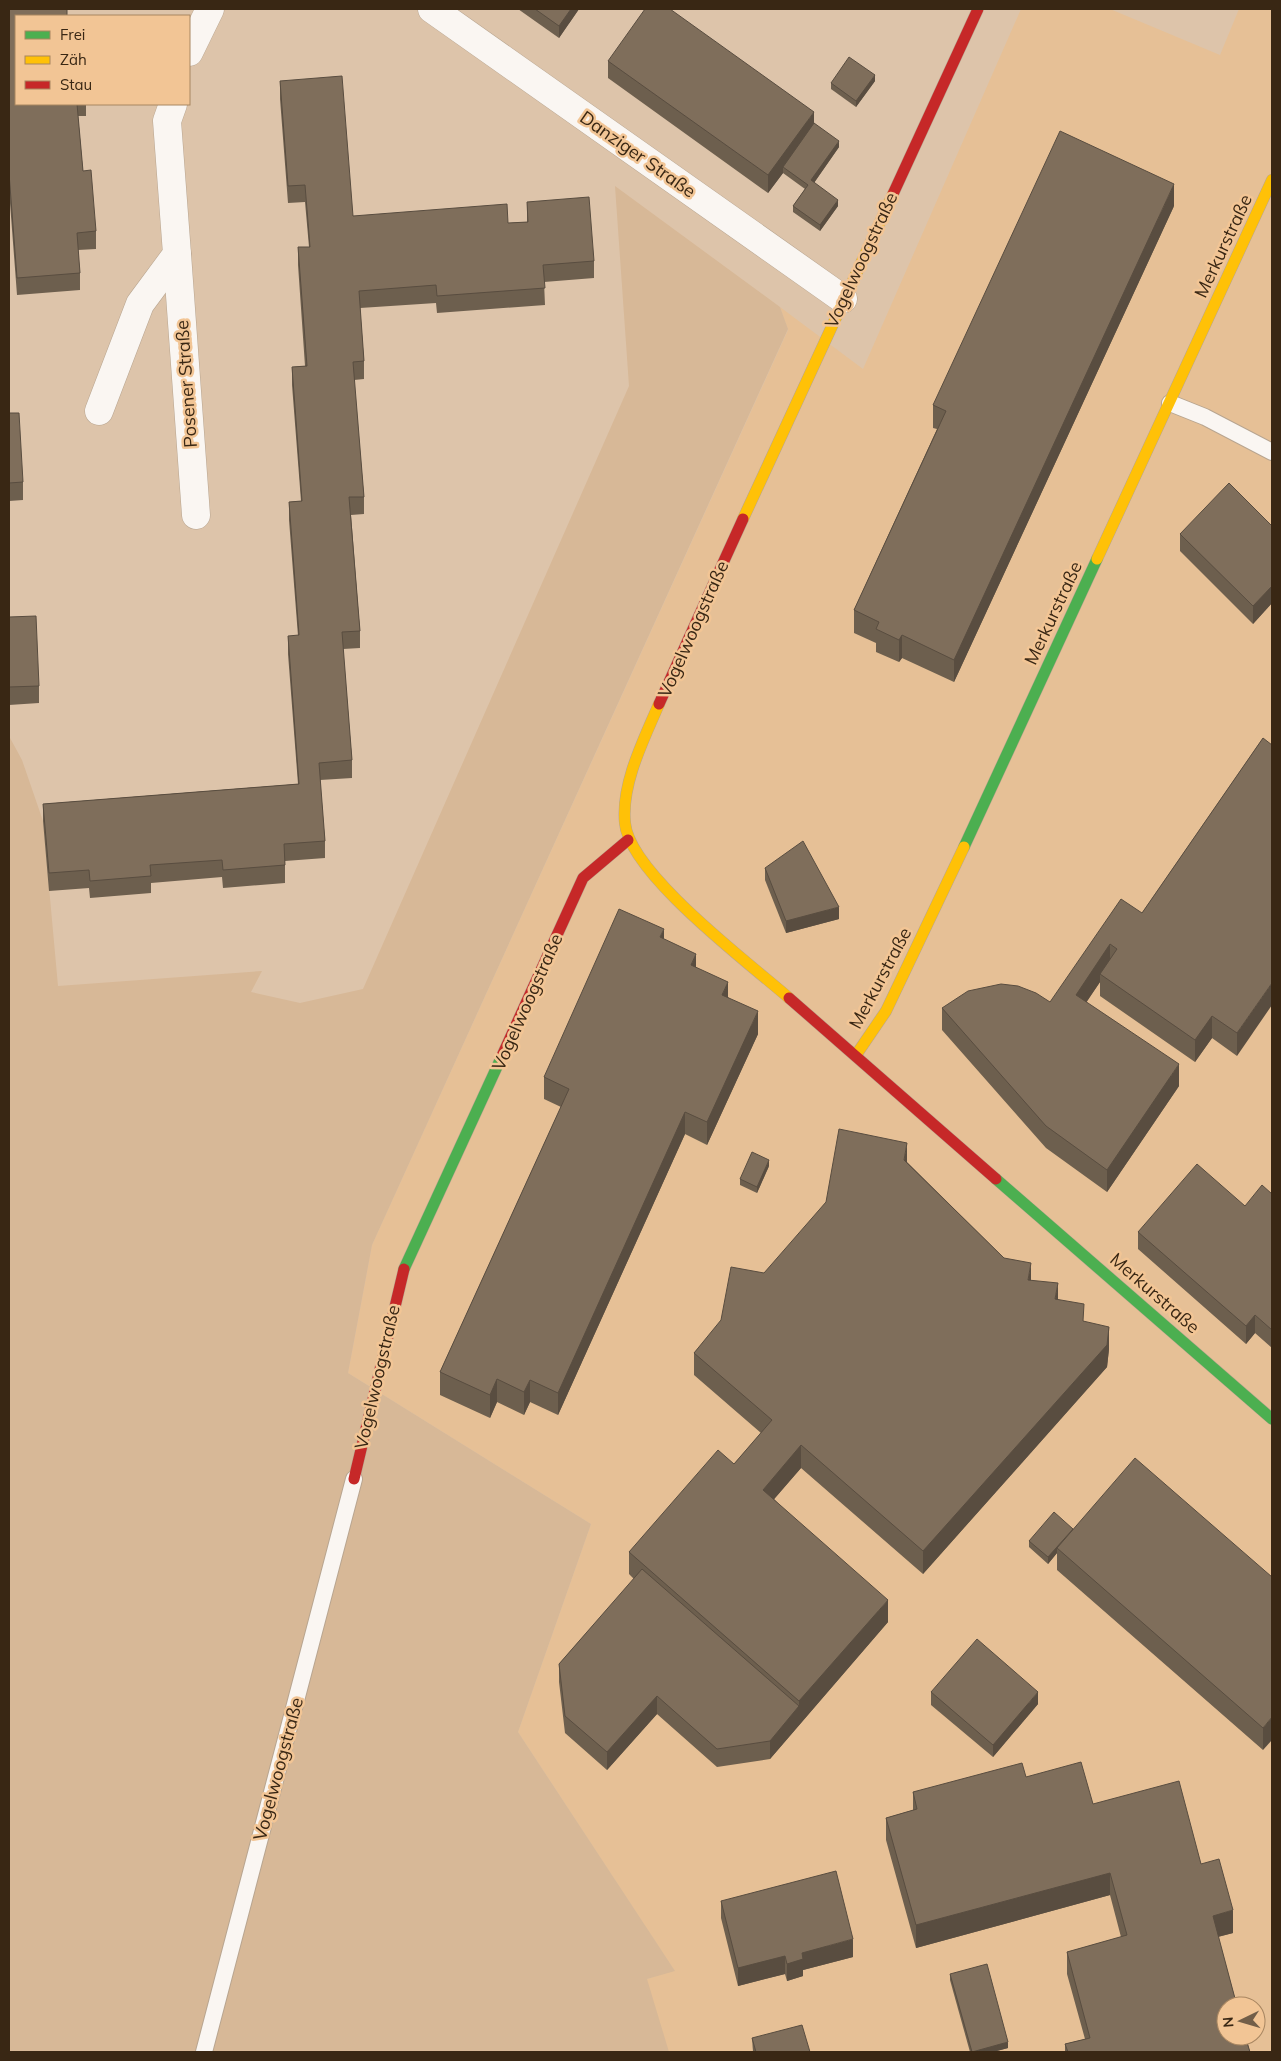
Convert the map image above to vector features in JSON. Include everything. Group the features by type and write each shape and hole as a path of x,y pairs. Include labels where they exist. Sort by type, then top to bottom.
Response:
{"street":[{"path":"190,50 210,9"},
{"name":"Danziger Straße","path":"432,9 843,299"},
{"name":"Vogelwoogstraße","path":"354,1479 401,1276 583,878 628,840 624,804 639,754 672,673 978,9"},
{"name":"Posener Straße","path":"173,105 168,121 196,515"},
{"name":"Merkurstraße","path":"856,1055 886,1011 979,816 1272,180"},
{"path":"99,411 140,304 177,254"},
{"name":"Merkurstraße","path":"628,840 664,889 1272,1419"}],"lane":[{"path":"1170,403 1205,417 1272,452"},
{"name":"Vogelwoogstraße","path":"204,2052 354,1479"}],"shaded area":[{"path":"1021,9 1110,9 1220,55 1239,9 1272,9 1272,2052 496,2052 647,1979 674,1970 518,1732 591,1524 348,1373 372,1245 788,330 780,307 863,369"},
{"path":"615,186 780,307 788,329 372,1245 348,1373 591,1524 518,1732 675,1971 647,1979 669,2052 9,2052 9,736 22,760 43,821 58,986 262,971 251,992 300,1003 363,989 629,386"}],"building":[{"path":"9,9 67,9 67,15 15,15 15,105 77,105 83,171 91,170 96,231 77,233 80,273 17,278 9,173"},
{"path":"535,9 571,9 559,26"},
{"path":"645,9 670,9 814,112 768,175 608,61"},
{"path":"849,57 875,75 856,101 831,83"},
{"path":"342,76 353,216 507,204 508,223 528,222 527,202 589,197 594,261 543,265 545,288 437,296 436,285 359,291 364,361 353,362 364,497 349,497 360,631 342,632 352,760 319,763 325,841 284,844 285,865 223,870 222,860 150,865 151,876 90,881 89,870 49,873 43,804 299,784 288,636 299,635 289,502 302,501 292,367 307,366 298,247 310,247 305,185 288,186 280,81"},
{"path":"814,123 839,141 811,180 838,200 820,225 793,206 808,185 783,167"},
{"path":"1060,131 1174,184 954,660 902,635 899,640 876,629 879,622 854,610 946,411 933,405"},
{"path":"9,413 19,413 23,482 9,483"},
{"path":"1229,483 1272,526 1272,586 1253,606 1180,534"},
{"path":"36,616 39,686 9,687 9,617"},
{"path":"1263,738 1272,745 1272,983 1237,1033 1212,1016 1195,1040 1100,974 1117,949 1110,944 1076,995 1179,1064 1107,1170 1046,1126 942,1008 968,991 1001,984 1018,986 1036,993 1050,1002 1121,899 1142,913"},
{"path":"803,841 839,907 786,921 765,868"},
{"path":"619,909 664,929 660,937 696,954 691,965 728,982 722,995 758,1011 707,1122 685,1112 558,1393 530,1380 524,1392 497,1379 490,1395 440,1372 569,1089 544,1077"},
{"path":"839,1129 907,1143 904,1160 1004,1258 1031,1263 1028,1280 1058,1283 1055,1299 1084,1304 1083,1321 1109,1327 1107,1345 923,1551 801,1445 763,1490 888,1600 799,1701 629,1552 718,1450 734,1464 772,1420 694,1353 721,1320 731,1267 764,1273 826,1202"},
{"path":"752,1152 769,1160 757,1187 740,1179"},
{"path":"1197,1164 1245,1206 1262,1185 1272,1194 1272,1330 1255,1315 1246,1326 1138,1232"},
{"path":"1135,1458 1272,1577 1272,1717 1263,1728 1057,1548"},
{"path":"1054,1512 1073,1529 1048,1557 1029,1541"},
{"path":"642,1569 799,1706 770,1741 717,1749 657,1696 607,1752 565,1716 559,1664"},
{"path":"977,1639 1038,1692 993,1745 931,1692"},
{"path":"1081,1762 1093,1804 1179,1781 1201,1864 1219,1859 1233,1910 1213,1916 1234,1996 1216,1996 1216,2046 1248,2046 1250,2052 1068,2052 1065,2044 1090,2038 1067,1952 1127,1935 1110,1873 916,1925 886,1818 917,1809 913,1792 1022,1763 1026,1777"},
{"path":"836,1871 853,1939 802,1953 803,1959 787,1964 785,1956 738,1968 721,1901"},
{"path":"987,1964 1008,2042 972,2052 950,1974"},
{"path":"802,2025 810,2052 756,2052 752,2038"}],"traffic: fast":[{"path":"964,847 1097,559"},
{"path":"404,1269 501,1058"},
{"path":"996,1179 1272,1419"}],"traffic: slow":[{"path":"1097,559 1272,180"},
{"path":"743,519 893,194"},
{"path":"659,704 630,777 625,808 625,823 632,843 647,867 668,891 721,940 789,998"},
{"path":"856,1055 886,1011 964,847"}],"traffic: jam":[{"path":"893,194 978,9"},
{"path":"659,704 743,519"},
{"path":"501,1058 583,878 628,840"},
{"path":"789,998 996,1179"},
{"path":"354,1479 404,1269"}]}
